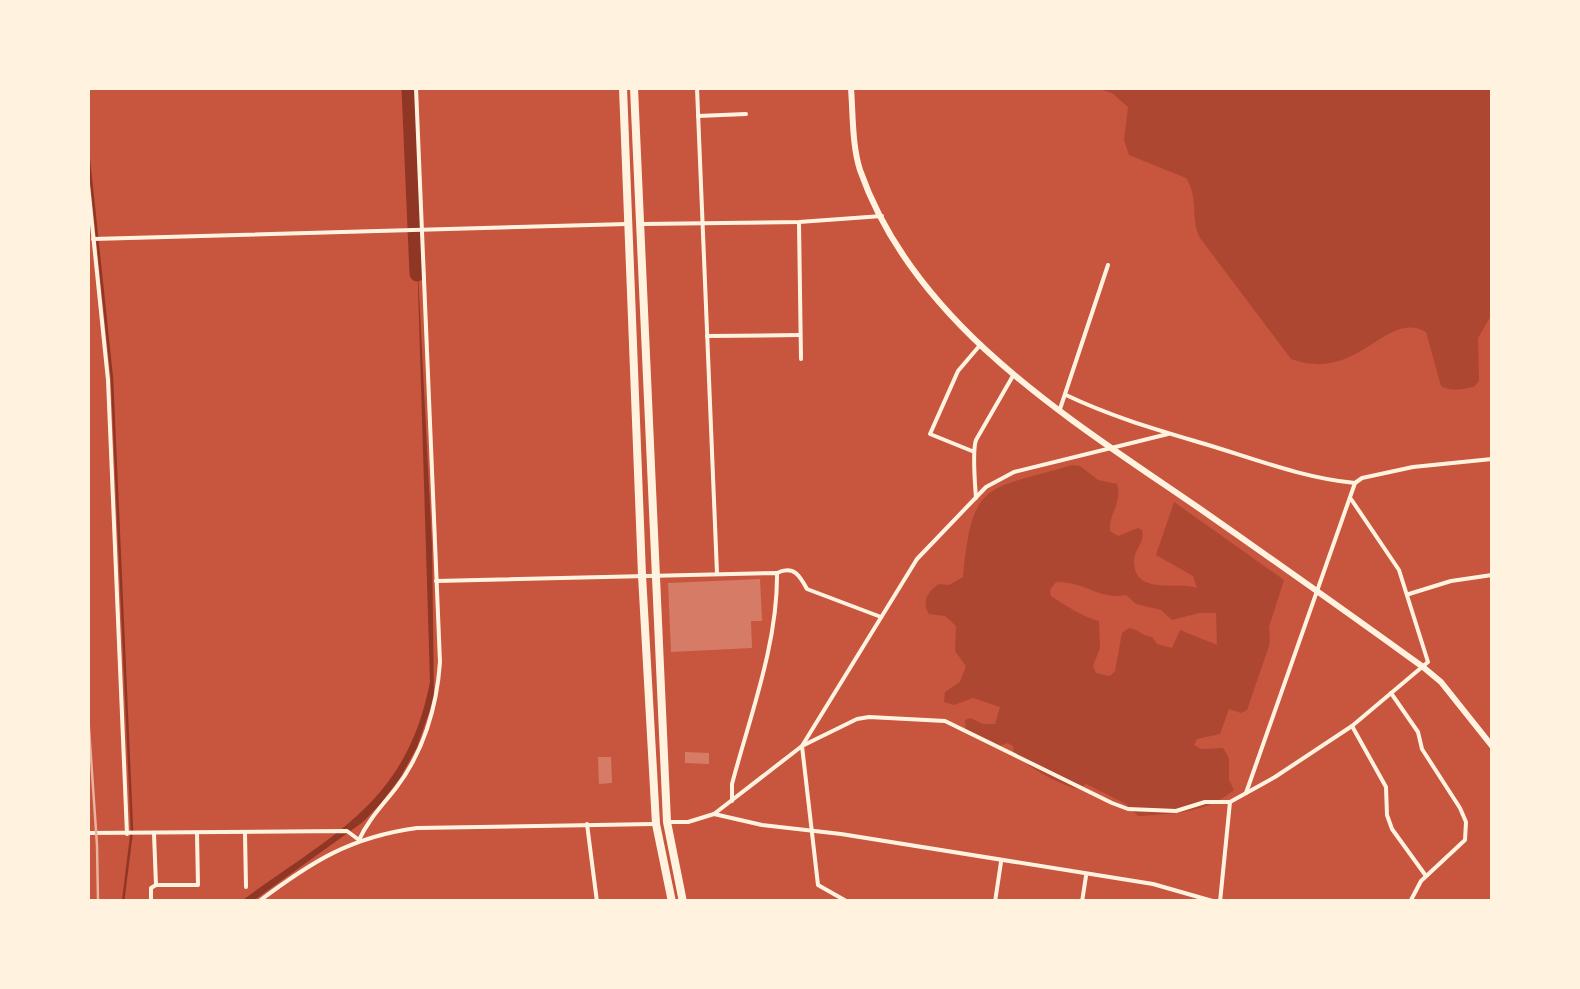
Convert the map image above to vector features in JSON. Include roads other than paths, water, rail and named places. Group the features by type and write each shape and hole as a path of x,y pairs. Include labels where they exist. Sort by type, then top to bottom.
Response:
{"highway":[{"path":"623,88 656,824 672,902"},
{"path":"634,88 667,822 683,902"}],"main road":[{"path":"851,88 857,160 882,216 926,286 981,344 1113,449 1423,667 1441,682 1492,746"}],"street":[{"path":"358,840 366,823 411,764 431,717 438,688 416,88"},
{"path":"697,88 717,574"},
{"path":"698,116 746,114"},
{"path":"88,185 108,380 127,834"},
{"path":"96,239 799,222 882,216"},
{"path":"799,222 801,359"},
{"path":"1060,409 1108,264"},
{"path":"707,336 800,335"},
{"path":"976,498 977,462 972,451 930,434 958,371 981,344"},
{"path":"972,451 986,417 1014,374"},
{"path":"1066,396 1105,414 1168,434 1295,472 1355,483"},
{"path":"848,902 818,885 802,746 917,559 986,486 1014,472 1168,434"},
{"path":"1246,793 1355,483 1414,467 1492,459"},
{"path":"258,902 326,854 358,840 417,828 688,822 714,814 732,802 772,766 802,746 869,717 944,720 1128,809 1176,811 1205,802 1230,802 1352,726 1428,659 1399,570 1352,499"},
{"path":"436,581 792,570 799,573 807,589 881,617"},
{"path":"732,802 732,784 770,638 778,572"},
{"path":"1409,594 1451,581 1492,575"},
{"path":"1390,693 1418,732 1422,748 1466,822 1465,840 1426,876 1410,902"},
{"path":"1352,726 1386,787 1387,815 1392,828 1426,876"},
{"path":"714,814 1153,884 1218,902 1230,802"},
{"path":"587,824 597,902"},
{"path":"88,833 331,831 353,833 358,840"},
{"path":"150,902 151,888 156,885 198,885 198,833"},
{"path":"245,833 246,887"},
{"path":"154,834 156,885"},
{"path":"995,902 1001,860"},
{"path":"1082,902 1086,874"}],"waterway":[{"path":"409,88 417,274"},
{"path":"88,151 112,379 132,830 123,902"}],"railway":[{"path":"88,714 98,902"}]}
